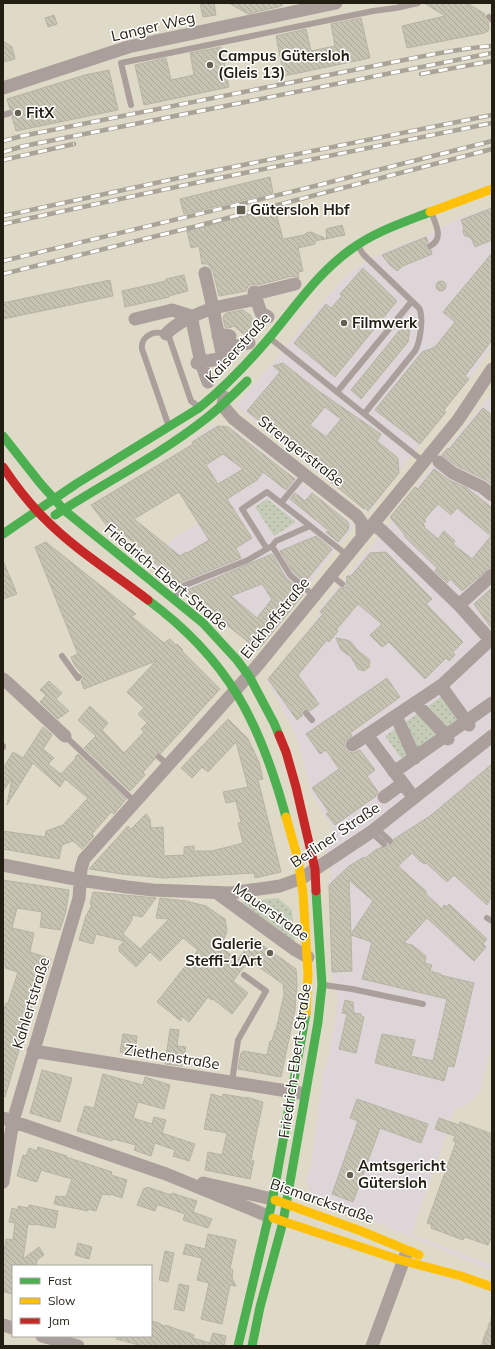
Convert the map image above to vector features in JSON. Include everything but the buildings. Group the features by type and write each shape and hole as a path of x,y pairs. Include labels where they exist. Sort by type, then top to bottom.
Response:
{"main road":[{"name":"Kaiserstraße","path":"3,535 54,500 168,430 225,387 240,372 315,282 340,256 369,236 492,189"},
{"path":"354,261 373,247"},
{"name":"Kaiserstraße","path":"270,353 280,342"},
{"name":"Kaiserstraße","path":"3,535 47,521 81,497 209,417 223,406 254,373"},
{"name":"Friedrich-Ebert-Straße","path":"3,436 54,500 64,510 203,623 238,660 249,676 274,723 286,752 296,787 315,870 322,985 318,1022 283,1222 260,1307 252,1346"},
{"name":"Friedrich-Ebert-Straße","path":"3,467 37,511 61,534 162,611 192,636 223,671 236,690 259,732 280,794 302,878 308,957 308,984 305,1017 272,1199 238,1346"},
{"name":"Bismarckstraße","path":"272,1199 286,1203 405,1255 492,1287"},
{"name":"Bismarckstraße","path":"268,1216 283,1222 405,1255"}],"street":[{"name":"Langer Weg","path":"3,88 128,48 336,3"},
{"path":"199,363 223,358 224,340 213,308 205,274"},
{"path":"166,334 173,327 191,316 255,294 295,284"},
{"path":"255,294 261,313 268,318"},
{"path":"135,319 172,310 191,316"},
{"path":"191,316 199,363 208,382"},
{"path":"224,340 248,343"},
{"name":"Eickhoffstraße","path":"80,880 84,859 135,802 164,761 249,676 462,414 491,370"},
{"path":"223,406 225,387"},
{"name":"Strengerstraße","path":"223,406 234,419 357,516 362,523 362,538"},
{"path":"439,462 453,473 482,487 492,495"},
{"path":"352,745 396,716 410,703 441,686 459,665 491,641 459,605 373,524"},
{"path":"459,605 492,575"},
{"path":"3,679 65,736"},
{"path":"441,686 468,723"},
{"path":"410,703 447,738"},
{"path":"394,772 447,738 492,703"},
{"path":"396,716 415,758"},
{"path":"367,735 414,798"},
{"name":"Berliner Straße","path":"3,865 80,880 134,888 231,893 272,888 288,884 315,870 374,830 492,736"},
{"path":"384,796 403,783"},
{"name":"Kahlertstraße","path":"3,1182 8,1120 33,1050 75,912 79,898 80,880"},
{"name":"Mauerstraße","path":"217,893 294,949 308,957"},
{"name":"Ziethenstraße","path":"33,1050 306,1094"},
{"name":"Bismarckstraße","path":"8,1120 166,1174 268,1216"},
{"name":"Bismarckstraße","path":"166,1174 272,1199"},
{"path":"372,1346 405,1255"},
{"path":"46,1337 78,1346"}],"lane":[{"path":"131,105 122,63 395,6 418,3"},
{"path":"430,246 437,239 438,230 431,212"},
{"path":"357,244 363,254 419,308 422,316 418,347 364,414"},
{"path":"337,392 412,301"},
{"path":"168,430 142,349 143,340 149,334 159,332 166,334 171,341 191,400 209,417"},
{"path":"269,338 280,342 337,392 424,462"},
{"path":"281,503 304,474"},
{"path":"314,596 290,576 242,509 267,492 347,555"},
{"path":"174,599 183,586 248,560 269,548 276,541 310,526"},
{"path":"331,575 342,584"},
{"path":"62,656 78,678 79,677"},
{"path":"306,713 312,720"},
{"path":"65,736 135,802"},
{"path":"374,830 390,841"},
{"path":"374,830 384,844"},
{"path":"232,1082 238,1040 266,991 244,975"},
{"path":"308,984 352,989 423,1004"}],"shaded area":[{"path":"492,207 492,347 470,379 445,410 447,412 397,473 399,474 368,513 236,406 328,296 345,277 358,266 384,252 427,235 460,218"},
{"path":"492,393 492,1041 480,1092 462,1108 456,1107 411,1234 492,1265 492,1271 311,1195 306,1179 311,1165 323,1074 329,1056 338,999 331,972 328,881 332,877 325,847 333,828 311,794 298,741 267,680 320,615 318,610 392,521 389,518"},
{"path":"221,425 232,428 353,524 353,528 303,591 304,594 258,651 152,565 173,538 198,523 202,529 227,499 191,440 213,426","holes":["267,499 296,522 255,507"]},
{"path":"492,1313 492,1346 480,1346"}],"green space":[{"path":"267,499 296,522 274,536 255,507"},
{"path":"442,696 459,719 444,730 423,710"},
{"path":"421,711 441,732 413,751 401,725"},
{"path":"399,727 411,753 402,759 385,736"},
{"path":"278,898 292,910 295,946 235,903"}],"railway":[{"path":"3,141 426,56 492,46"},
{"path":"3,152 24,146 492,53"},
{"path":"421,74 492,61"},
{"path":"3,216 188,176 492,115"},
{"path":"3,224 190,184 492,123"},
{"path":"3,261 311,187 492,141"},
{"path":"3,160 74,144"},
{"path":"3,274 197,226 492,149"}],"traffic: fast":[{"path":"3,534 76,484 199,408 218,392 245,365 317,280 338,259 378,233 430,212"},
{"path":"55,515 168,446 216,411 247,381"},
{"path":"3,436 40,483 64,510 203,623 237,660 249,676 279,735"},
{"path":"148,600 176,623 200,646 238,695 265,751 286,817"},
{"path":"252,1346 260,1307 283,1222 318,1022 322,985 316,891"},
{"path":"238,1346 272,1202 306,1013"}],"traffic: slow":[{"path":"430,212 492,189"},
{"path":"286,817 298,859 303,893 308,974 306,1013"},
{"path":"275,1200 361,1231 419,1255"},
{"path":"273,1218 397,1259 461,1276 492,1287"}],"traffic: jam":[{"path":"3,467 37,511 55,529 148,600"},
{"path":"279,735 286,752 296,787 315,869 316,891"}],"place":[{"name":"Campus Gütersloh (Gleis 13)","path":"210,65"},
{"name":"FitX","path":"18,113"},
{"name":"Gütersloh Hbf","path":"241,210"},
{"name":"Filmwerk","path":"344,323"},
{"name":"Galerie Steffi-1Art","path":"270,953"},
{"name":"Amtsgericht Gütersloh","path":"350,1175"}]}
